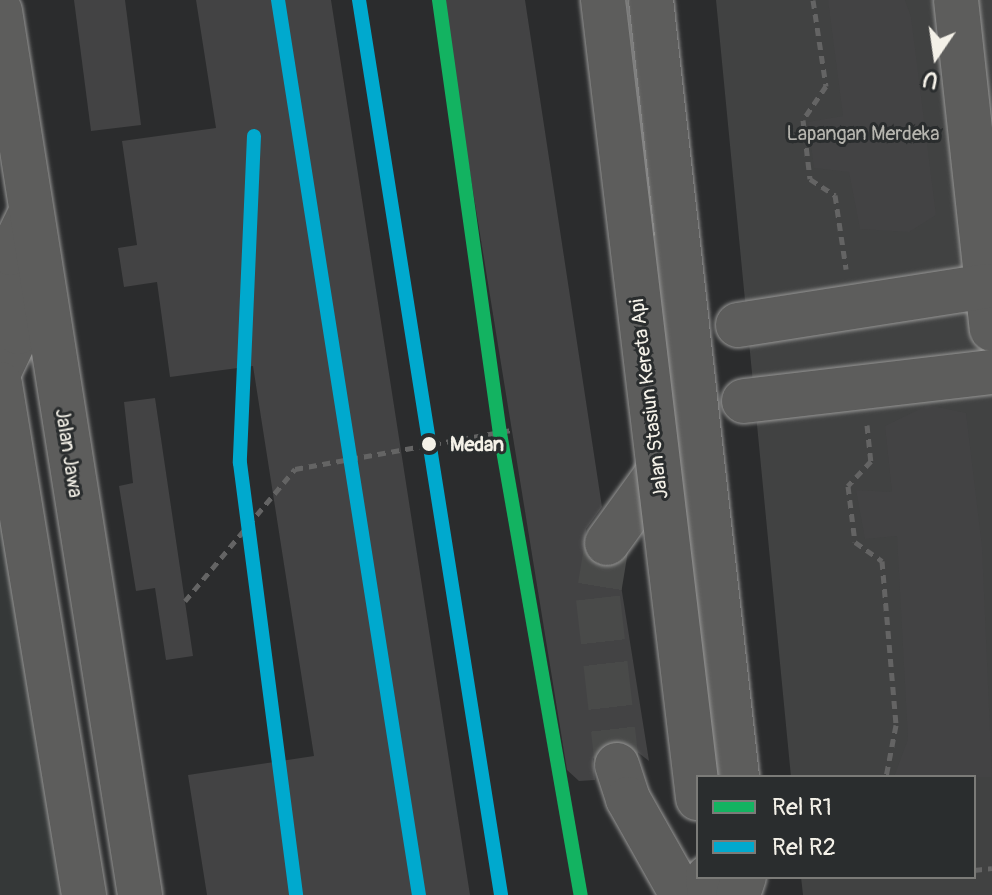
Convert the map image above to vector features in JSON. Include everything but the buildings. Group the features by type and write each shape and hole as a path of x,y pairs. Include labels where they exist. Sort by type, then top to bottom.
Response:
{"main road":[{"name":"Jalan Stasiun Kereta Api","path":"603,0 696,781"},
{"name":"Jalan Stasiun Kereta Api","path":"651,0 694,421 737,775"},
{"path":"956,0 992,329"},
{"name":"Jalan Jawa","path":"0,11 140,895"},
{"path":"0,370 18,332 11,253 30,214"},
{"path":"738,325 987,286"},
{"path":"744,401 992,372"},
{"path":"0,384 84,895"},
{"path":"607,543 694,421"},
{"path":"617,765 628,799 682,895"}],"path":[{"path":"813,0 826,86 803,120 810,179 835,195 852,305"},
{"path":"863,387 871,461 848,486 855,542 882,561 896,725 886,775"},
{"path":"185,601 295,469 512,430"}],"shaded area":[{"path":"0,433 74,895 0,895"}],"green space":[{"name":"Lapangan Merdeka","path":"716,0 992,0 992,895 803,895 801,879 976,879 976,775 791,775"}],"tunnel":[{"path":"607,543 598,598 617,765"}],"rail line":[{"name":"R2","path":"278,0 419,895"},
{"name":"R2","path":"359,0 501,895"},
{"name":"R1","path":"439,0 500,433 581,895"},
{"name":"R2","path":"254,136 240,463 296,895"}],"place":[{"name":"Medan","path":"429,444"}]}
